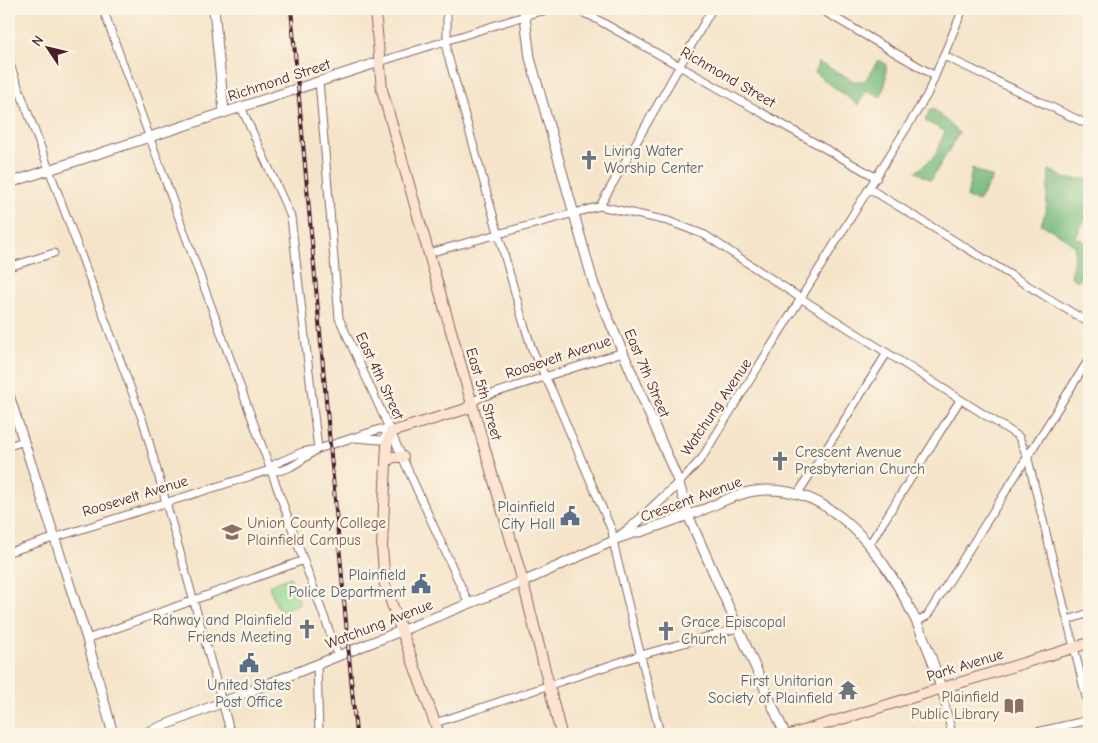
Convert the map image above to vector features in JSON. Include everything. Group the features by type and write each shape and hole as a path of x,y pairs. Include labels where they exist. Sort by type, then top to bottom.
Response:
{"main road":[{"name":"East 5th Street","path":"375,9 382,90 523,582 561,734"},
{"name":"Roosevelt Avenue","path":"390,432 466,409 472,404"},
{"name":"East 4th Street","path":"390,432 383,566 389,602 439,734"},
{"path":"387,461 393,457 403,457"},
{"name":"Park Avenue","path":"793,734 1089,643"}],"street":[{"path":"103,9 338,656"},
{"path":"214,9 224,112"},
{"path":"447,9 449,40 447,52 532,349 546,377 612,531 660,734"},
{"name":"Richmond Street","path":"9,183 449,40 524,13 560,9 576,10 591,16 877,178"},
{"path":"600,206 712,9"},
{"path":"820,9 935,76"},
{"name":"Watchung Avenue","path":"143,734 523,582 614,541 632,527 702,458 927,95 963,9"},
{"path":"1085,9 1089,11"},
{"name":"East 7th Street","path":"524,13 530,58 594,286 678,483 688,515 785,734"},
{"path":"944,56 1089,125"},
{"path":"9,62 144,424 231,734"},
{"name":"East 4th Street","path":"319,81 339,318 390,432"},
{"path":"241,107 291,217 318,449"},
{"path":"870,189 1089,323"},
{"path":"429,253 572,212 600,206 668,221 705,235 1019,437 1028,459 1089,709"},
{"path":"9,267 54,253"},
{"name":"Roosevelt Avenue","path":"472,404 478,398 623,352"},
{"path":"797,495 887,353"},
{"path":"918,621 927,616 1028,459 1089,359"},
{"path":"9,395 87,639 113,734"},
{"path":"869,545 960,400"},
{"name":"Roosevelt Avenue","path":"9,552 270,470 277,472 287,469 318,449 350,438 380,429 390,432"},
{"path":"390,432 469,604"},
{"path":"9,446 24,442"},
{"name":"Crescent Avenue","path":"614,541 753,491 775,490 797,495 828,509 869,545 895,579 918,621 931,652 941,688"},
{"path":"87,639 304,560"},
{"path":"1068,620 1089,613"},
{"path":"435,723 641,655 738,628"},
{"path":"317,664 319,734"},
{"path":"941,688 952,734"},
{"path":"1028,734 1089,720"}],"green space":[{"path":"878,60 886,64 886,81 881,97 867,90 858,105 815,73 818,62 854,81 865,81"},
{"path":"930,110 935,110 959,133 931,180 916,172 935,156 945,131 925,121"},
{"path":"972,168 993,178 978,201 967,198"},
{"path":"1049,170 1067,179 1089,179 1089,212 1076,237 1089,244 1089,267 1078,281 1071,277 1075,248 1064,237 1041,224 1046,211"},
{"path":"290,577 300,603 279,612 269,586"}],"railway":[{"path":"291,9 356,734"}],"place":[{"name":"Living Water Worship Center","path":"589,160"},
{"name":"Crescent Avenue Presbyterian Church","path":"780,461"},
{"name":"Plainfield City Hall","path":"570,516"},
{"name":"Union County College Plainfield Campus","path":"232,532"},
{"name":"Plainfield Police Department","path":"421,584"},
{"name":"Rahway and Plainfield Friends Meeting","path":"307,629"},
{"name":"Grace Episcopal Church","path":"666,631"},
{"name":"United States Post Office","path":"249,663"},
{"name":"First Unitarian Society of Plainfield","path":"848,690"},
{"name":"Plainfield Public Library","path":"1014,706"}]}
